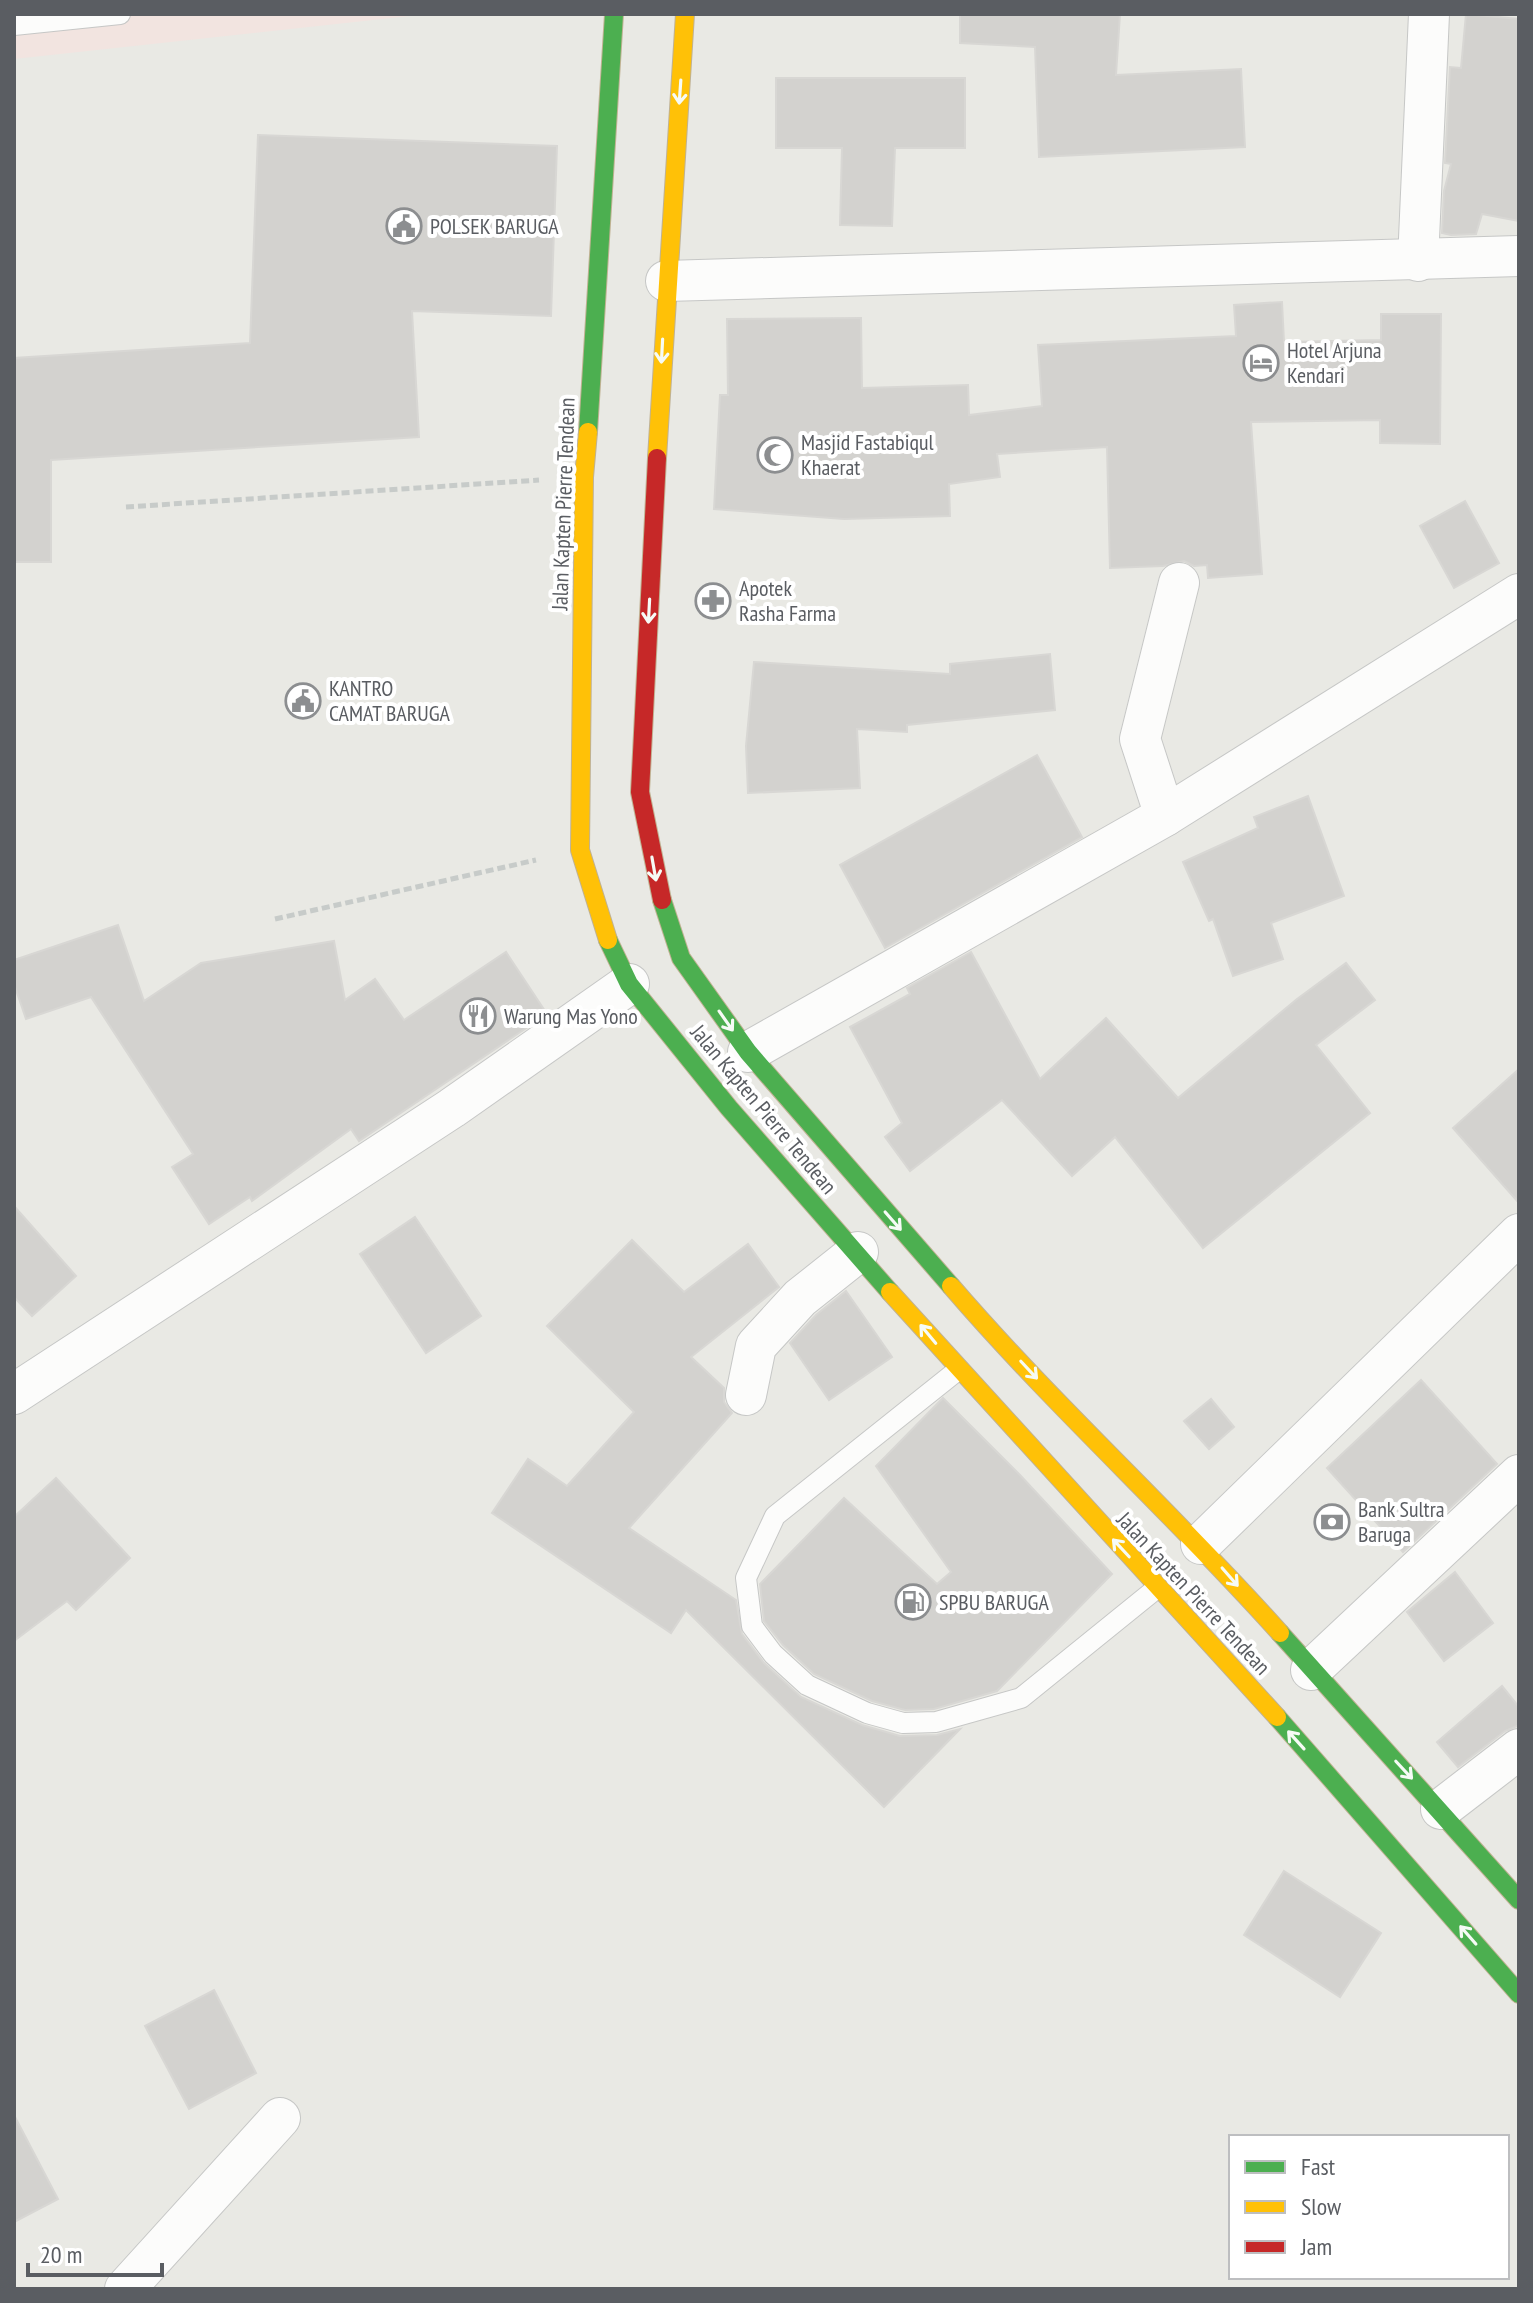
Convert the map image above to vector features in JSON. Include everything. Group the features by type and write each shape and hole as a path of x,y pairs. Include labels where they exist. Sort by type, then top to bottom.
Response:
{"highway":[{"name":"Jalan Kapten Pierre Tendean","path":"614,14 596,338 584,477 580,850 606,936 629,984 729,1108 958,1370 1295,1737 1519,1994"},
{"name":"Jalan Kapten Pierre Tendean","path":"685,14 666,281 640,792 656,882 681,958 748,1052 957,1293 1109,1475 1201,1544 1311,1670 1441,1809 1519,1900"},
{"path":"1080,1504 1109,1475"}],"street":[{"path":"1418,261 1429,14"},
{"path":"666,281 1519,256"},
{"path":"1165,816 1140,739 1179,583"},
{"path":"748,1052 1165,816 1519,594"},
{"path":"14,1394 452,1108 629,984"},
{"path":"1201,1544 1519,1234"},
{"path":"746,1395 756,1346 800,1298 858,1252"},
{"path":"1311,1670 1519,1475"},
{"path":"1441,1809 1519,1749"},
{"path":"125,2289 280,2118"}],"lane":[{"path":"15,26 120,14"},
{"path":"958,1370 775,1516 746,1578 752,1626 773,1654 807,1685 867,1713 903,1723 936,1722 1021,1698 1157,1588"}],"path":[{"path":"126,507 584,477"},
{"path":"275,919 580,850"}],"shaded area":[{"path":"14,14 428,14 14,59"}],"building":[{"path":"960,14 1120,14 1116,75 1241,69 1245,147 1039,157 1035,47 960,43"},
{"path":"1466,14 1519,19 1519,221 1482,214 1476,234 1451,235 1442,233 1444,191 1451,164 1445,163 1450,67 1461,68"},
{"path":"776,78 965,78 965,148 895,148 892,226 840,225 842,148 776,148"},
{"path":"258,135 557,146 551,316 412,311 419,437 51,460 51,562 14,562 14,358 250,343"},
{"path":"1282,302 1284,342 1381,340 1381,314 1441,314 1440,444 1380,443 1380,420 1251,422 1262,574 1208,578 1207,565 1194,566 1184,561 1163,566 1110,568 1107,447 997,454 1000,477 949,484 950,516 844,519 714,509 720,395 728,395 727,319 861,318 862,388 968,385 969,415 1042,406 1038,345 1236,336 1234,305"},
{"path":"1465,501 1499,563 1454,588 1420,526"},
{"path":"1050,654 1055,710 907,725 907,732 857,729 860,788 748,793 746,746 754,662 950,674 950,664"},
{"path":"1037,755 1082,837 885,948 840,865"},
{"path":"1308,796 1344,896 1271,923 1283,959 1233,976 1213,919 1209,921 1183,862 1258,828 1254,817"},
{"path":"118,925 144,1001 201,963 334,941 345,1000 375,979 404,1020 506,952 547,1014 359,1141 351,1129 252,1201 250,1197 209,1224 172,1167 193,1154 91,997 26,1019 14,984 14,960"},
{"path":"971,952 1040,1079 1106,1018 1178,1098 1297,999 1346,963 1375,1000 1316,1045 1370,1113 1203,1248 1115,1137 1072,1176 1002,1100 910,1171 885,1137 902,1123 850,1027 910,994 907,988"},
{"path":"1519,1069 1519,1203 1453,1128"},
{"path":"14,1206 76,1276 32,1316 14,1297"},
{"path":"415,1217 481,1316 426,1353 360,1254"},
{"path":"632,1240 684,1292 748,1244 779,1287 691,1357 724,1388 724,1402 732,1413 629,1528 736,1600 742,1634 764,1663 801,1697 862,1725 900,1736 937,1735 960,1729 884,1807 686,1610 671,1633 492,1513 528,1459 567,1486 634,1412 547,1326"},
{"path":"846,1291 892,1357 829,1400 790,1343 816,1315"},
{"path":"1421,1380 1497,1464 1403,1552 1327,1468"},
{"name":"SPBU BARUGA","path":"943,1398 1112,1574 997,1691 934,1709 905,1710 872,1701 814,1674 783,1645 764,1621 760,1584 844,1498 937,1584 951,1572 876,1466"},
{"path":"1211,1399 1234,1427 1209,1449 1184,1421"},
{"path":"56,1478 130,1558 76,1610 67,1601 14,1641 14,1517"},
{"path":"1455,1572 1493,1623 1444,1661 1407,1612"},
{"path":"1502,1686 1519,1707 1519,1725 1505,1731 1458,1767 1437,1742"},
{"path":"1284,1871 1381,1933 1340,1997 1244,1935"},
{"path":"214,1990 256,2073 189,2109 145,2026"},
{"path":"14,2115 58,2199 14,2222"}],"traffic: fast":[{"path":"588,432 614,14"},
{"path":"662,900 681,958 748,1052 951,1286"},
{"path":"608,940 629,984 729,1108 890,1292"},
{"path":"1280,1633 1519,1900"},
{"path":"1277,1717 1519,1994"}],"traffic: slow":[{"path":"657,458 685,14"},
{"path":"588,432 584,477 580,850 608,940"},
{"path":"951,1286 1031,1375 1280,1633"},
{"path":"890,1292 1277,1717"}],"traffic: jam":[{"path":"657,458 640,792 662,900"}],"place":[{"name":"POLSEK BARUGA","path":"404,226"},
{"name":"Hotel Arjuna Kendari","path":"1261,363"},
{"name":"Masjid Fastabiqul Khaerat","path":"775,455"},
{"name":"Apotek Rasha Farma","path":"713,601"},
{"name":"KANTRO CAMAT BARUGA","path":"303,701"},
{"name":"Warung Mas Yono","path":"478,1016"},
{"name":"Bank Sultra Baruga","path":"1332,1522"},
{"name":"SPBU BARUGA","path":"913,1602"}]}
